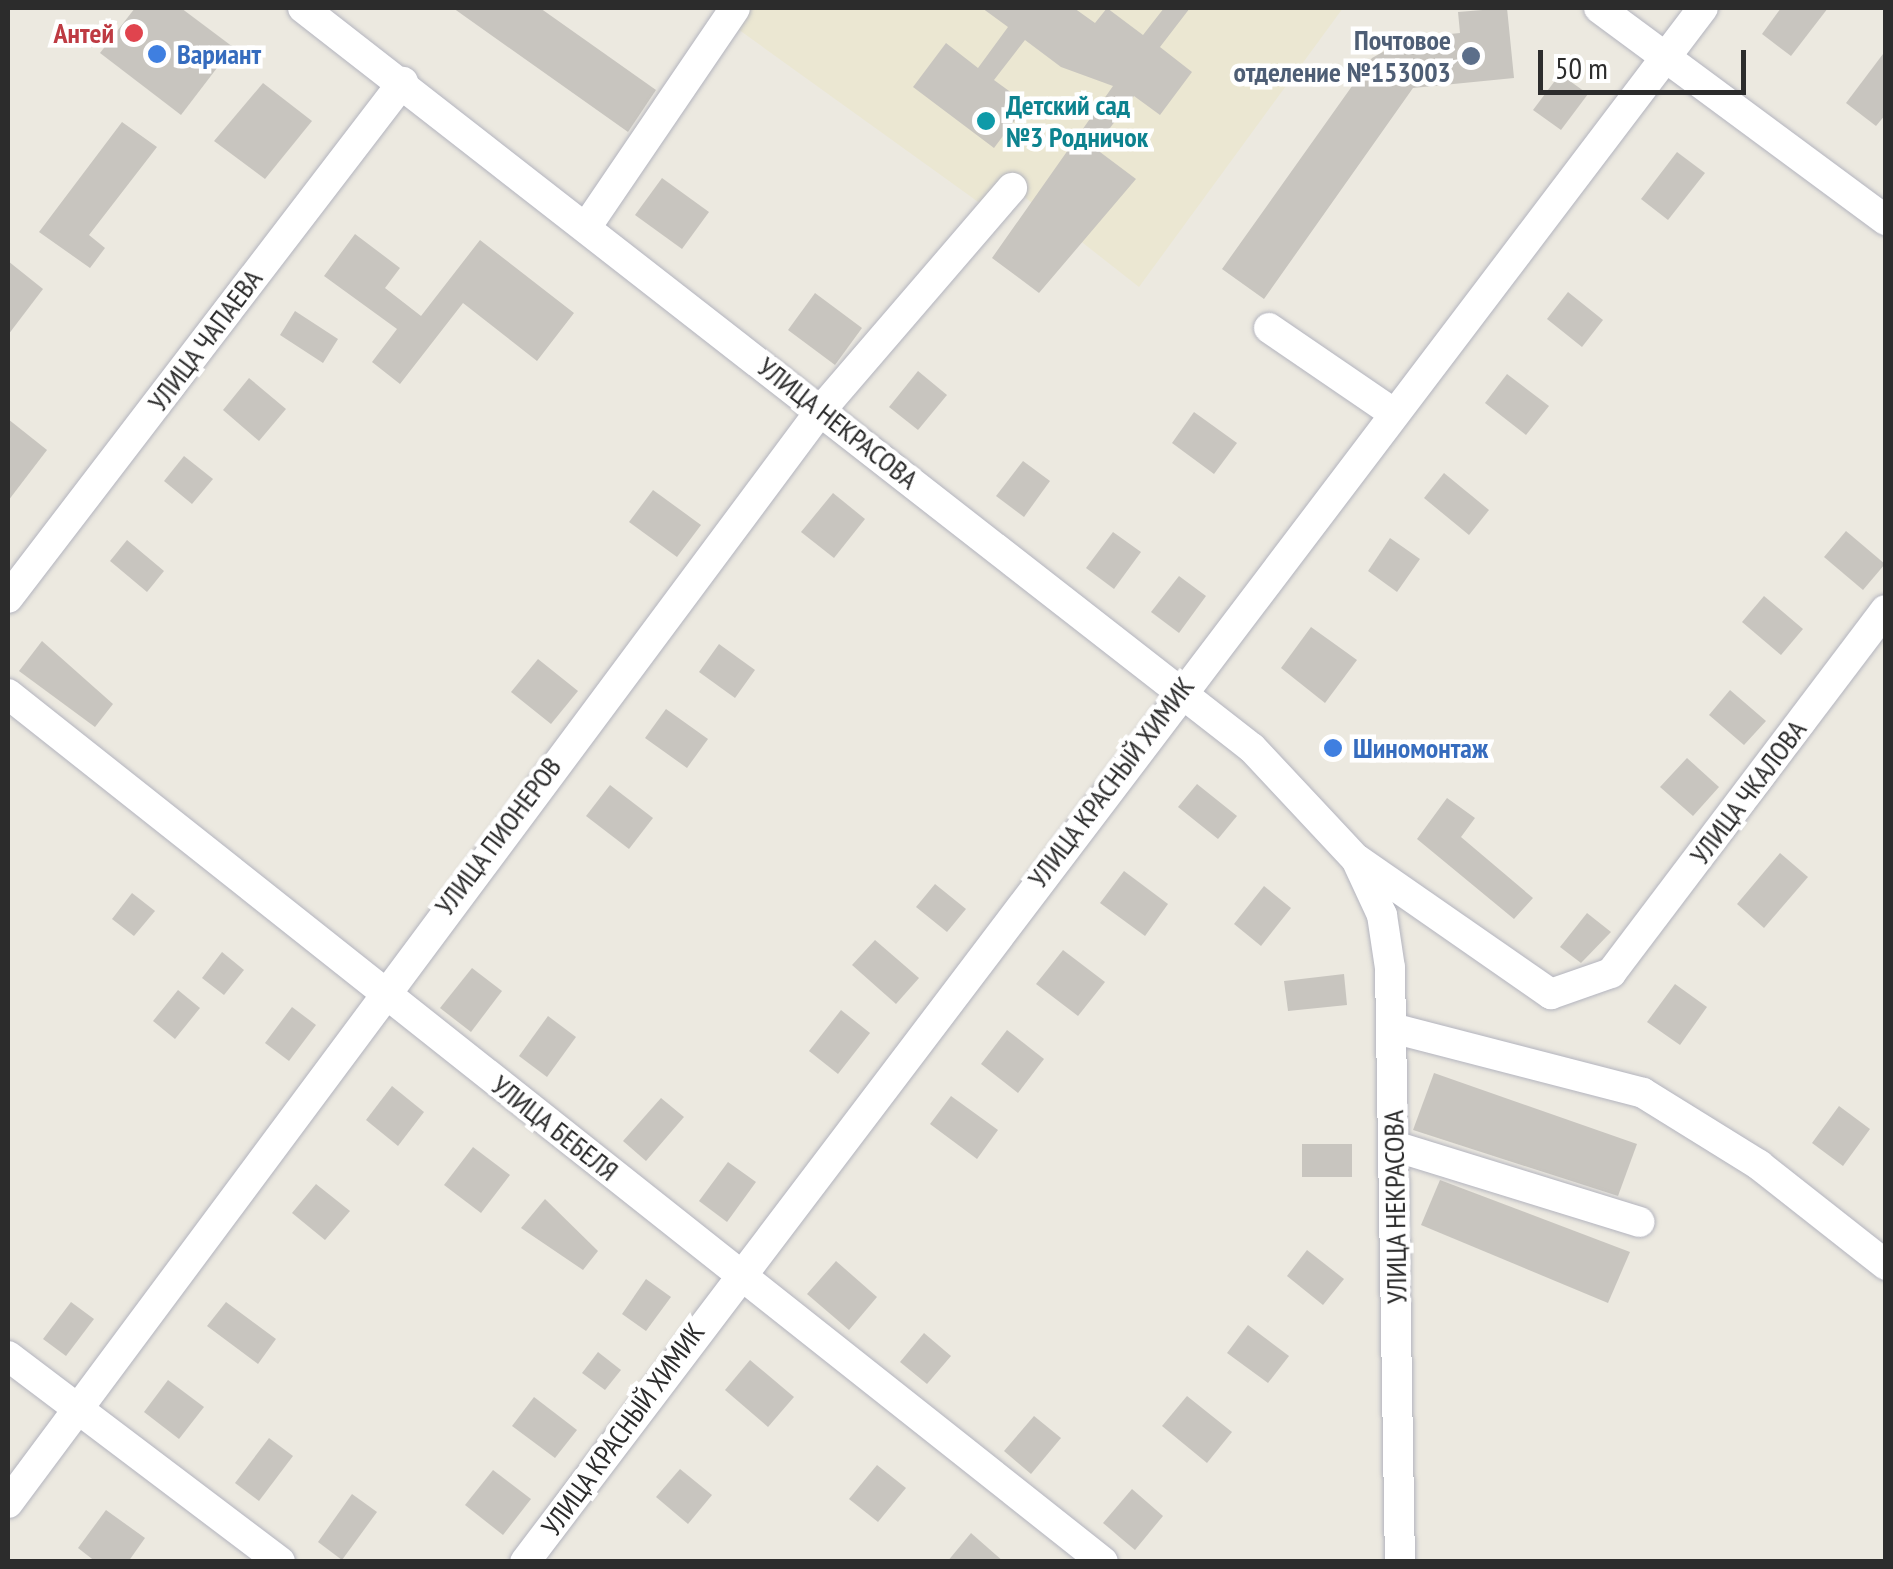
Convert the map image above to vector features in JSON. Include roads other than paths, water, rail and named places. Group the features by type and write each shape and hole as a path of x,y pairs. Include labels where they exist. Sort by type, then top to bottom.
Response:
{"street":[{"name":"УЛИЦА НЕКРАСОВА","path":"303,8 1180,691 1315,806 1356,859 1382,915 1392,1028 1400,1562"},
{"path":"587,226 735,8"},
{"path":"1599,8 1886,220"},
{"name":"УЛИЦА КРАСНЫЙ ХИМИК","path":"525,1562 738,1272 1703,8"},
{"name":"УЛИЦА ЧАПАЕВА","path":"8,598 402,82"},
{"name":"УЛИЦА ПИОНЕРОВ","path":"8,1504 381,990 821,410 1012,188"},
{"path":"1269,328 1393,413"},
{"name":"УЛИЦА ЧКАЛОВА","path":"1611,973 1886,610"},
{"name":"УЛИЦА БЕБЕЛЯ","path":"8,694 1103,1562"},
{"name":"УЛИЦА НЕКРАСОВА","path":"1356,859 1552,994 1611,973"},
{"path":"1392,1028 1643,1092 1759,1164 1886,1265"},
{"path":"1394,1146 1638,1222"},
{"path":"8,1356 280,1562"}],"place":[{"name":"Антей","path":"134,33"},
{"name":"Вариант","path":"157,54"},
{"name":"Почтовое отделение №153003","path":"1471,56"},
{"name":"Детский сад №3 Родничок","path":"986,121"},
{"name":"Шиномонтаж","path":"1333,748"}]}
